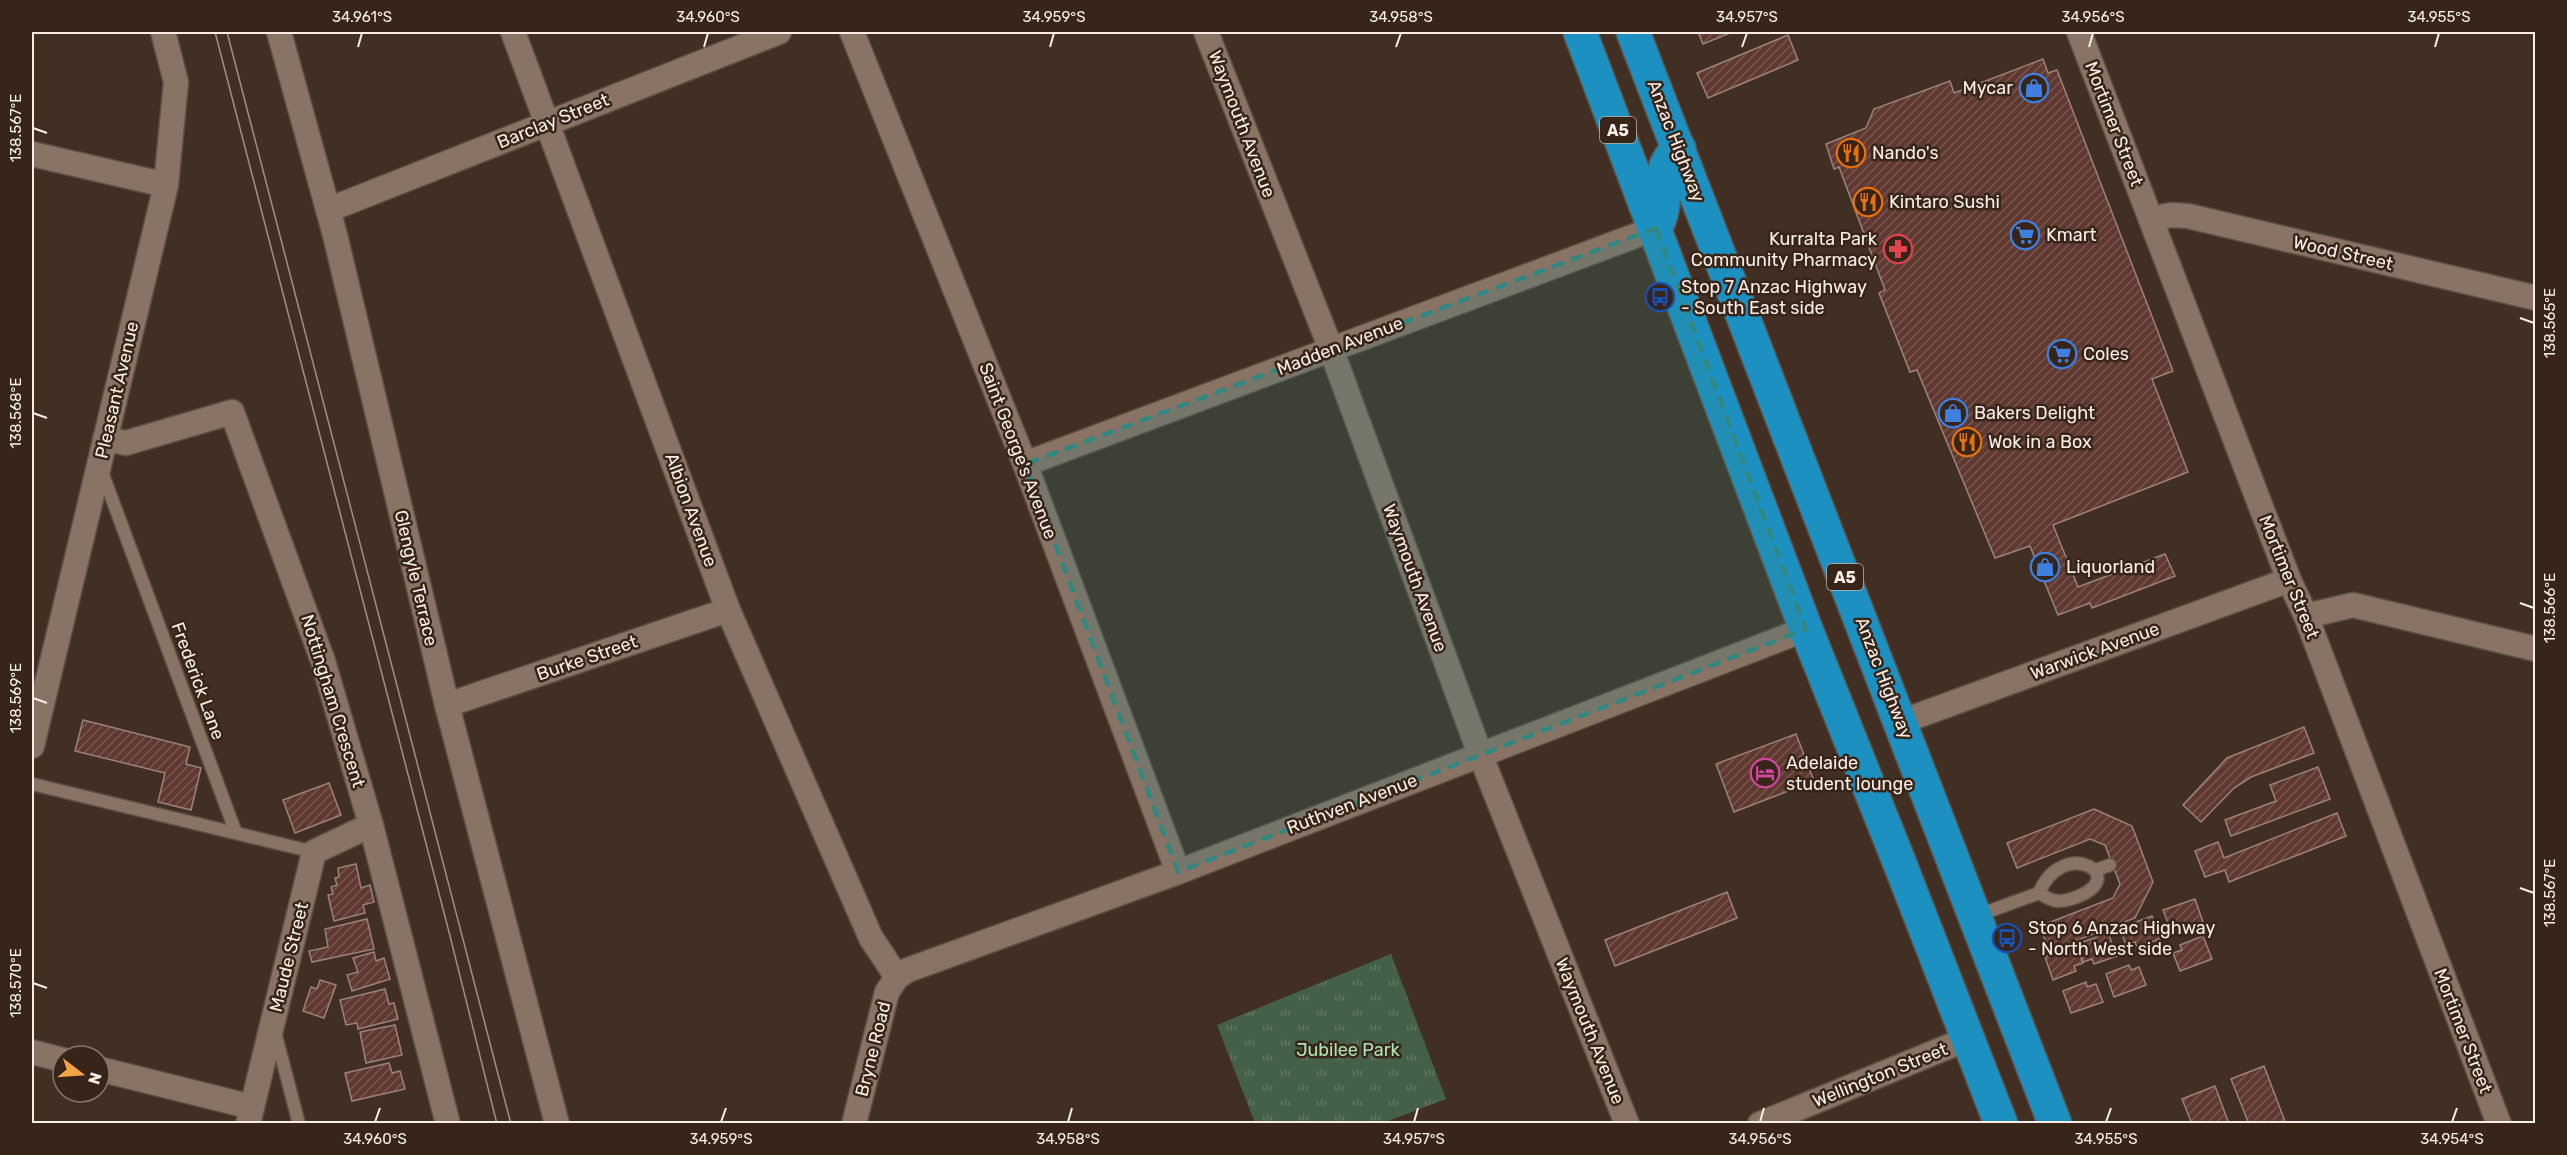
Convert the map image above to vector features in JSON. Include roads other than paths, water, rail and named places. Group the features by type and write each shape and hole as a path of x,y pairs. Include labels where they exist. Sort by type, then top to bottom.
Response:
{"highway":[{"name":"A5","path":"1580,32 1806,629 2001,1124"},
{"name":"Anzac Highway","path":"1633,32 2055,1124"},
{"path":"1656,228 1664,209 1662,181 1664,170 1668,158 1679,148"},
{"path":"1900,864 1946,843"}],"street":[{"name":"Pleasant Avenue","path":"32,746 166,185 176,82 164,32"},
{"name":"Glengyle Terrace","path":"279,32 328,210 447,705 557,1124"},
{"name":"Albion Avenue","path":"513,32 728,610 872,938 897,977"},
{"name":"Barclay Street","path":"328,210 779,32"},
{"name":"Saint George's Avenue","path":"852,32 1025,464 1178,872"},
{"name":"Waymouth Avenue","path":"1206,32 1330,349 1480,754 1627,1124"},
{"name":"Mortimer Street","path":"2079,32 2289,579 2306,616 2499,1124"},
{"path":"32,153 166,185"},
{"name":"Wood Street","path":"2151,219 2171,215 2188,216 2535,298"},
{"name":"Madden Avenue","path":"1025,464 1656,228"},
{"name":"Nottingham Crescent","path":"105,439 126,443 232,412 323,661 371,825 448,1124"},
{"name":"Warwick Avenue","path":"1901,722 2289,579"},
{"path":"2306,616 2353,605 2535,649"},
{"name":"Burke Street","path":"447,705 728,610"},
{"name":"Ruthven Avenue","path":"897,977 908,970 1178,872 1806,629"},
{"path":"314,852 371,825"},
{"name":"Maude Street","path":"250,1115 314,852"},
{"name":"Bryne Road","path":"855,1124 887,993 897,977"},
{"name":"Wellington Street","path":"1760,1124 1967,1039"},
{"path":"32,1052 51,1057"},
{"path":"111,1073 250,1115"}],"lane":[{"name":"Frederick Lane","path":"99,465 236,833"},
{"path":"32,784 314,852"},
{"path":"1975,916 2039,893 2051,873 2067,865 2087,864 2096,870 2098,876 2096,885 2087,893 2061,902 2053,902 2039,893"},
{"path":"2096,870 2110,865"},
{"path":"273,1023 299,1124"}],"tram line":[{"path":"215,32 497,1124"},
{"path":"227,32 511,1124"}],"place":[{"name":"Mycar","path":"2034,88"},
{"name":"Nando's","path":"1851,153"},
{"name":"Kintaro Sushi","path":"1868,202"},
{"name":"Kmart","path":"2025,235"},
{"name":"Kurralta Park Community Pharmacy","path":"1898,249"},
{"name":"Stop 7 Anzac Highway - South East side","path":"1660,297"},
{"name":"Coles","path":"2062,354"},
{"name":"Bakers Delight","path":"1953,413"},
{"name":"Wok in a Box","path":"1967,442"},
{"name":"Liquorland","path":"2045,567"},
{"name":"Adelaide student lounge","path":"1765,773"},
{"name":"Stop 6 Anzac Highway - North West side","path":"2007,938"}],"park label":[{"name":"Jubilee Park","path":"1348,1050"}]}
